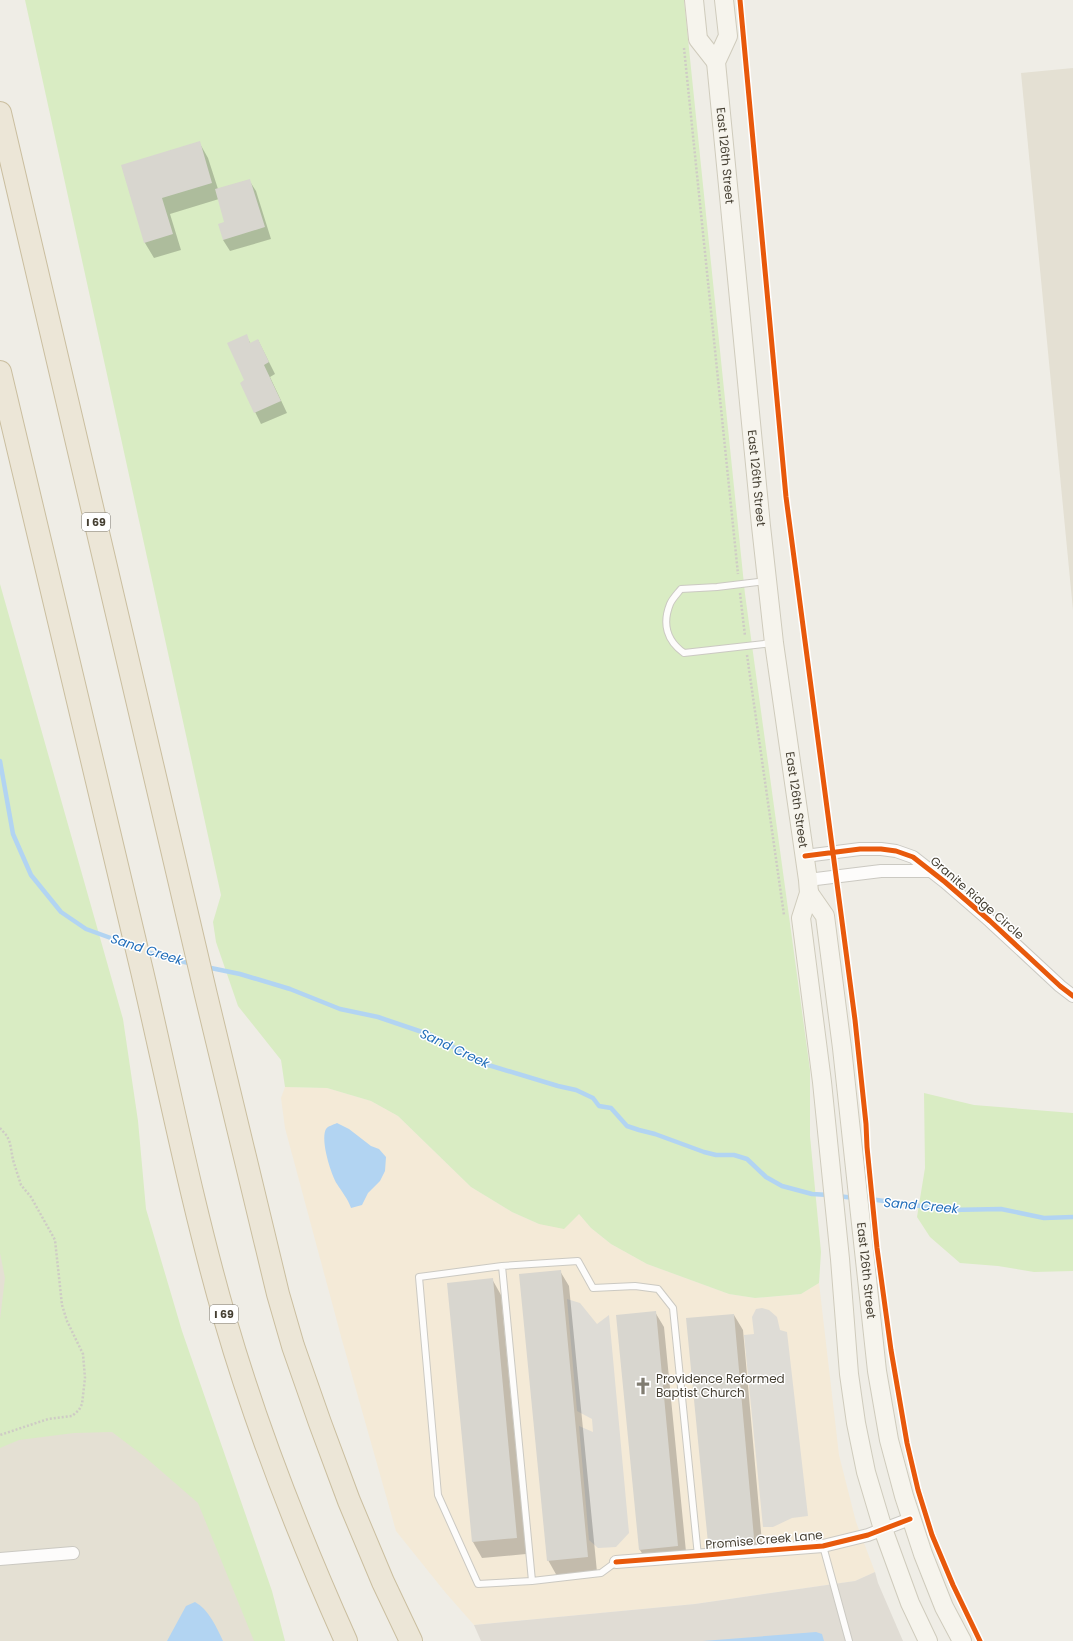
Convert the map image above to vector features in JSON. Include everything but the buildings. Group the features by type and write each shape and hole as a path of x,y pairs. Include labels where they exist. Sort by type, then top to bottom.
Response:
{"highway":[{"name":"I 69","path":"0,113 191,932 278,1294 293,1346 349,1501 383,1582 411,1641"},
{"name":"I 69","path":"0,372 210,1262 259,1427 317,1577 346,1641"}],"main road":[{"path":"694,0 698,39 716,62 728,36 724,0"},
{"name":"East 126th Street","path":"716,62 774,643 809,886 825,916 842,1048 877,1371 889,1440 910,1519 934,1584 962,1641"},
{"name":"East 126th Street","path":"809,886 801,918 818,1041 852,1399 861,1451 883,1529 910,1602 928,1641"}],"street":[{"name":"Granite Ridge Circle","path":"804,856 860,849 889,850 913,857 951,887 1060,986 1073,996"},
{"name":"Granite Ridge Circle","path":"809,886 881,871 930,871"},
{"name":"Promise Creek Lane","path":"616,1562 823,1546 868,1535 910,1519"},
{"path":"0,1559 73,1553"}],"lane":[{"path":"767,581 718,587 681,589 670,604 665,627 675,647 684,653 774,643"},
{"path":"616,1562 601,1573 532,1581 478,1584 438,1496 419,1277 502,1266 578,1261 593,1288 635,1286 658,1289 673,1308 698,1556"},
{"path":"502,1266 532,1581"},
{"path":"823,1546 849,1641"}],"path":[{"path":"0,1128 7,1136 10,1143 13,1160 21,1185 31,1197 55,1240 62,1305 67,1321 83,1354 85,1378 82,1404 79,1410 72,1416 48,1419 0,1435"}],"shaded area":[{"path":"1073,68 1073,610 1021,73"},
{"path":"285,1087 327,1088 371,1101 398,1116 471,1187 512,1212 539,1224 579,1214 591,1228 611,1244 647,1264 729,1294 755,1298 801,1294 819,1283 839,1455 856,1522 875,1572 855,1581 695,1604 474,1625 445,1592 396,1531 342,1340 285,1128 281,1098"},
{"path":"0,1095 270,1641 0,1641"},
{"path":"567,1299 580,1303 597,1324 609,1315 629,1533 616,1547 598,1548 589,1540 579,1426 593,1432 592,1419 577,1411"},
{"path":"762,1308 769,1310 777,1317 780,1330 787,1332 808,1516 792,1518 773,1527 763,1527 744,1335 754,1334 752,1317 756,1309"},
{"path":"875,1572 878,1583 903,1641 481,1641 474,1625 695,1604 855,1581"}],"green space":[{"path":"25,0 684,0 745,594 810,1070 810,1136 821,1252 819,1283 801,1294 755,1298 729,1294 647,1264 611,1244 591,1228 579,1214 564,1229 539,1224 512,1212 471,1187 398,1116 371,1101 327,1088 285,1087 281,1060 238,1006 216,942 213,922 221,895"},
{"path":"0,584 123,1019 138,1121 146,1209 182,1331 272,1591 285,1641 254,1641 198,1503 145,1457 112,1432 74,1433 19,1440 0,1448 0,1320 5,1278 0,1253"},
{"path":"924,1093 974,1105 1073,1113 1073,1271 1034,1272 998,1266 960,1263 930,1237 917,1217 925,1168"}],"water":[{"path":"337,1123 349,1129 371,1146 379,1149 386,1157 385,1171 380,1181 368,1193 362,1205 351,1208 337,1184 329,1165 325,1149 324,1141 326,1129"},
{"path":"195,1602 208,1614 215,1624 223,1641 167,1641 186,1606"},
{"path":"816,1632 822,1634 824,1641 703,1641"}],"waterway":[{"name":"Sand Creek","path":"0,761 13,834 31,875 61,912 86,929 130,945"},
{"name":"Sand Creek","path":"144,951 193,964"},
{"name":"Sand Creek","path":"206,967 240,974 290,989 340,1009 378,1017 431,1035 485,1064 576,1090 593,1098 599,1106 611,1108 627,1126 655,1134 704,1152 716,1155 734,1155 747,1159 766,1177 782,1186 812,1194 829,1195"},
{"name":"Sand Creek","path":"837,1196 855,1198"},
{"name":"Sand Creek","path":"862,1198 950,1210 1001,1209 1044,1218 1073,1217"}],"cycle path":[{"path":"740,0 786,497 855,1020 877,1248 891,1350 907,1443 918,1490 932,1535 953,1585 980,1641"},
{"path":"805,856 860,849 881,849 896,851 913,857 945,882 990,921 1060,986 1073,996"},
{"path":"616,1562 823,1546 868,1535 910,1519"}],"place":[{"name":"Providence Reformed Baptist Church","path":"643,1386"}]}
